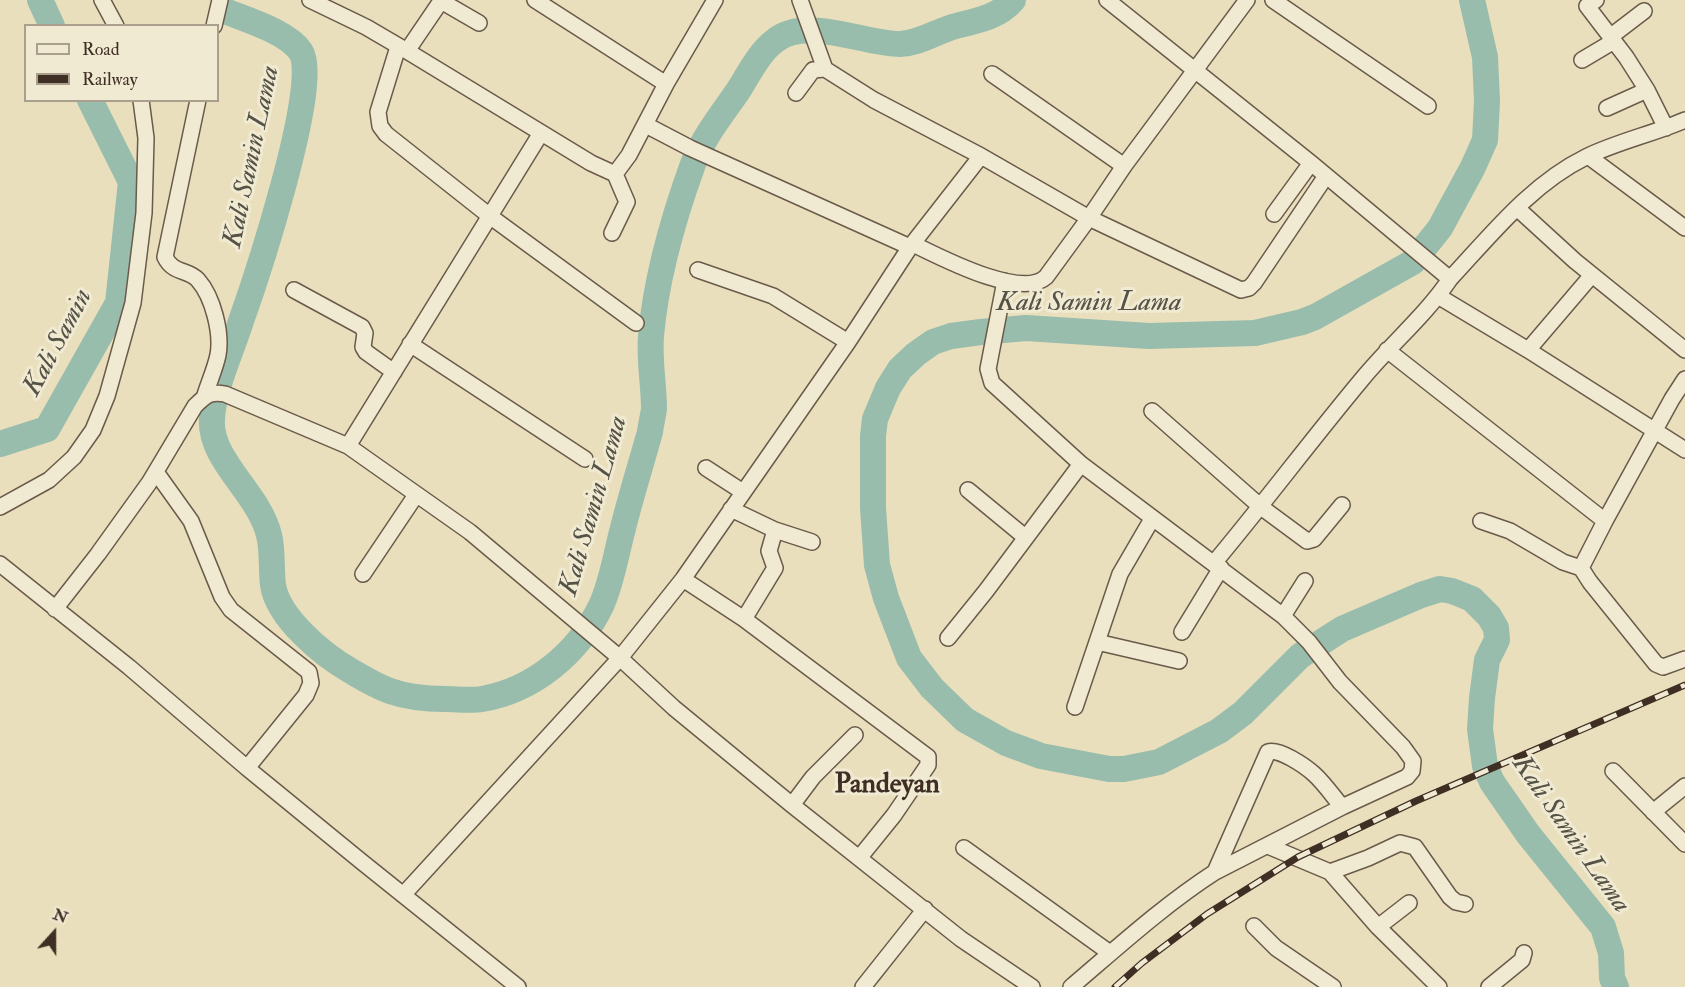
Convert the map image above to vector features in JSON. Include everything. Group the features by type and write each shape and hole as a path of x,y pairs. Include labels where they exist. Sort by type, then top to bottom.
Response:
{"street":[{"path":"102,0 115,24"},
{"path":"310,0 366,27 591,163 615,174 627,202 612,233"},
{"path":"535,0 666,84"},
{"path":"615,174 624,164 666,84 715,0"},
{"path":"800,0 825,69"},
{"path":"1107,0 1450,279"},
{"path":"646,125 690,148 956,265 1005,281 1030,285 1042,281 1247,0"},
{"path":"1273,0 1428,106"},
{"path":"479,23 442,1 403,49 378,112 380,126 386,134 491,217 636,323"},
{"path":"1588,2 1647,90 1666,128"},
{"path":"1582,60 1612,39 1644,11"},
{"path":"796,93 813,70 825,69 874,100 981,156 1089,218 1241,290 1254,284 1326,177"},
{"path":"992,74 1124,166"},
{"path":"1607,108 1647,90"},
{"path":"0,507 49,480 74,457 93,430 107,396 133,303 139,256 144,213 146,138 141,102"},
{"path":"55,609 98,554 156,472 195,406 205,395 218,355 219,335 214,311 197,279 169,265 165,257 198,102"},
{"path":"1182,632 1217,565 1261,507 1363,378 1438,296 1450,279 1517,208 1538,188 1564,169 1588,156 1685,120"},
{"path":"348,446 541,133"},
{"path":"403,895 620,658 683,579 849,342 911,246 981,156"},
{"path":"1588,156 1685,228"},
{"path":"1274,214 1311,164"},
{"path":"1517,208 1592,275 1685,350"},
{"path":"139,256 165,257"},
{"path":"698,270 773,296 849,342"},
{"path":"1528,350 1592,275"},
{"path":"1005,281 994,329 988,372 992,383 1081,464 1282,616 1313,647 1340,682 1403,747 1413,762 1412,771 1407,777 1342,807 1215,872 1180,896 1071,987"},
{"path":"294,291 362,327 363,348 394,372"},
{"path":"1438,296 1685,450"},
{"path":"410,344 585,459"},
{"path":"1387,350 1605,521"},
{"path":"1581,568 1685,379"},
{"path":"205,395 215,392 225,394 348,446 470,532 620,658 674,708 792,805 961,939 1032,987"},
{"path":"1152,411 1261,507 1310,541 1342,505"},
{"path":"948,638 1081,464"},
{"path":"706,468 744,492"},
{"path":"156,472 190,521 222,597 231,610 309,672 311,683 306,695 247,768"},
{"path":"968,490 1025,537"},
{"path":"363,574 416,495"},
{"path":"731,509 775,530 812,542"},
{"path":"1075,707 1124,564 1152,519"},
{"path":"1481,521 1510,531 1563,562 1581,568 1656,664 1663,667 1685,659"},
{"path":"744,619 775,568 769,551 775,530"},
{"path":"0,564 129,667 247,768 518,987"},
{"path":"683,579 744,619 928,757 929,762 894,815 860,857"},
{"path":"1282,616 1305,581"},
{"path":"1097,642 1179,661"},
{"path":"792,805 813,777 855,735"},
{"path":"1215,872 1268,752 1271,750 1276,750 1315,774 1342,807"},
{"path":"1613,771 1685,844"},
{"path":"1653,812 1685,786"},
{"path":"1330,872 1368,858 1396,844 1406,843 1414,847 1450,897 1456,902 1465,904"},
{"path":"1268,846 1330,872 1378,927 1439,987"},
{"path":"964,849 1110,953"},
{"path":"1378,927 1409,903"},
{"path":"863,987 926,909"},
{"path":"1254,926 1276,948 1333,987"},
{"path":"1489,987 1522,960 1524,953"}],"waterway":[{"name":"Kali Samin","path":"40,0 51,24"},
{"name":"Kali Samin Lama","path":"225,11 287,38 301,52 305,71 302,102 284,184 213,408 213,434 218,449 264,520 269,535 273,585 277,598 283,610 303,634 340,664 385,689 431,699 473,700 501,694 519,687 552,667 580,639 601,606 611,578 650,432 654,409 651,355 653,314 672,227 697,154 759,57 776,40 789,33 803,30 836,33 886,43 907,43 987,18 1001,11 1013,0"},
{"name":"Kali Samin Lama","path":"1472,0 1485,57 1487,101 1485,140 1440,228 1413,262 1315,317 1255,333 1149,336 1026,328 951,336 933,342 900,369 888,388 875,419 873,508 877,565 886,598 909,658 932,688 965,720 1006,743 1041,756 1109,769 1124,769 1159,762 1219,731 1243,713 1300,656 1342,629 1440,589 1472,599 1489,616 1496,628 1497,640 1487,660 1482,698 1480,729 1485,766 1492,782 1528,834 1603,927 1611,953 1612,978 1616,987"},
{"name":"Kali Samin","path":"0,444 47,429 118,303 131,182 91,102"}],"railway":[{"path":"1115,987 1142,963 1207,914 1298,857 1416,801 1685,685"}],"district":[{"name":"Pandeyan","path":"887,786"}]}
